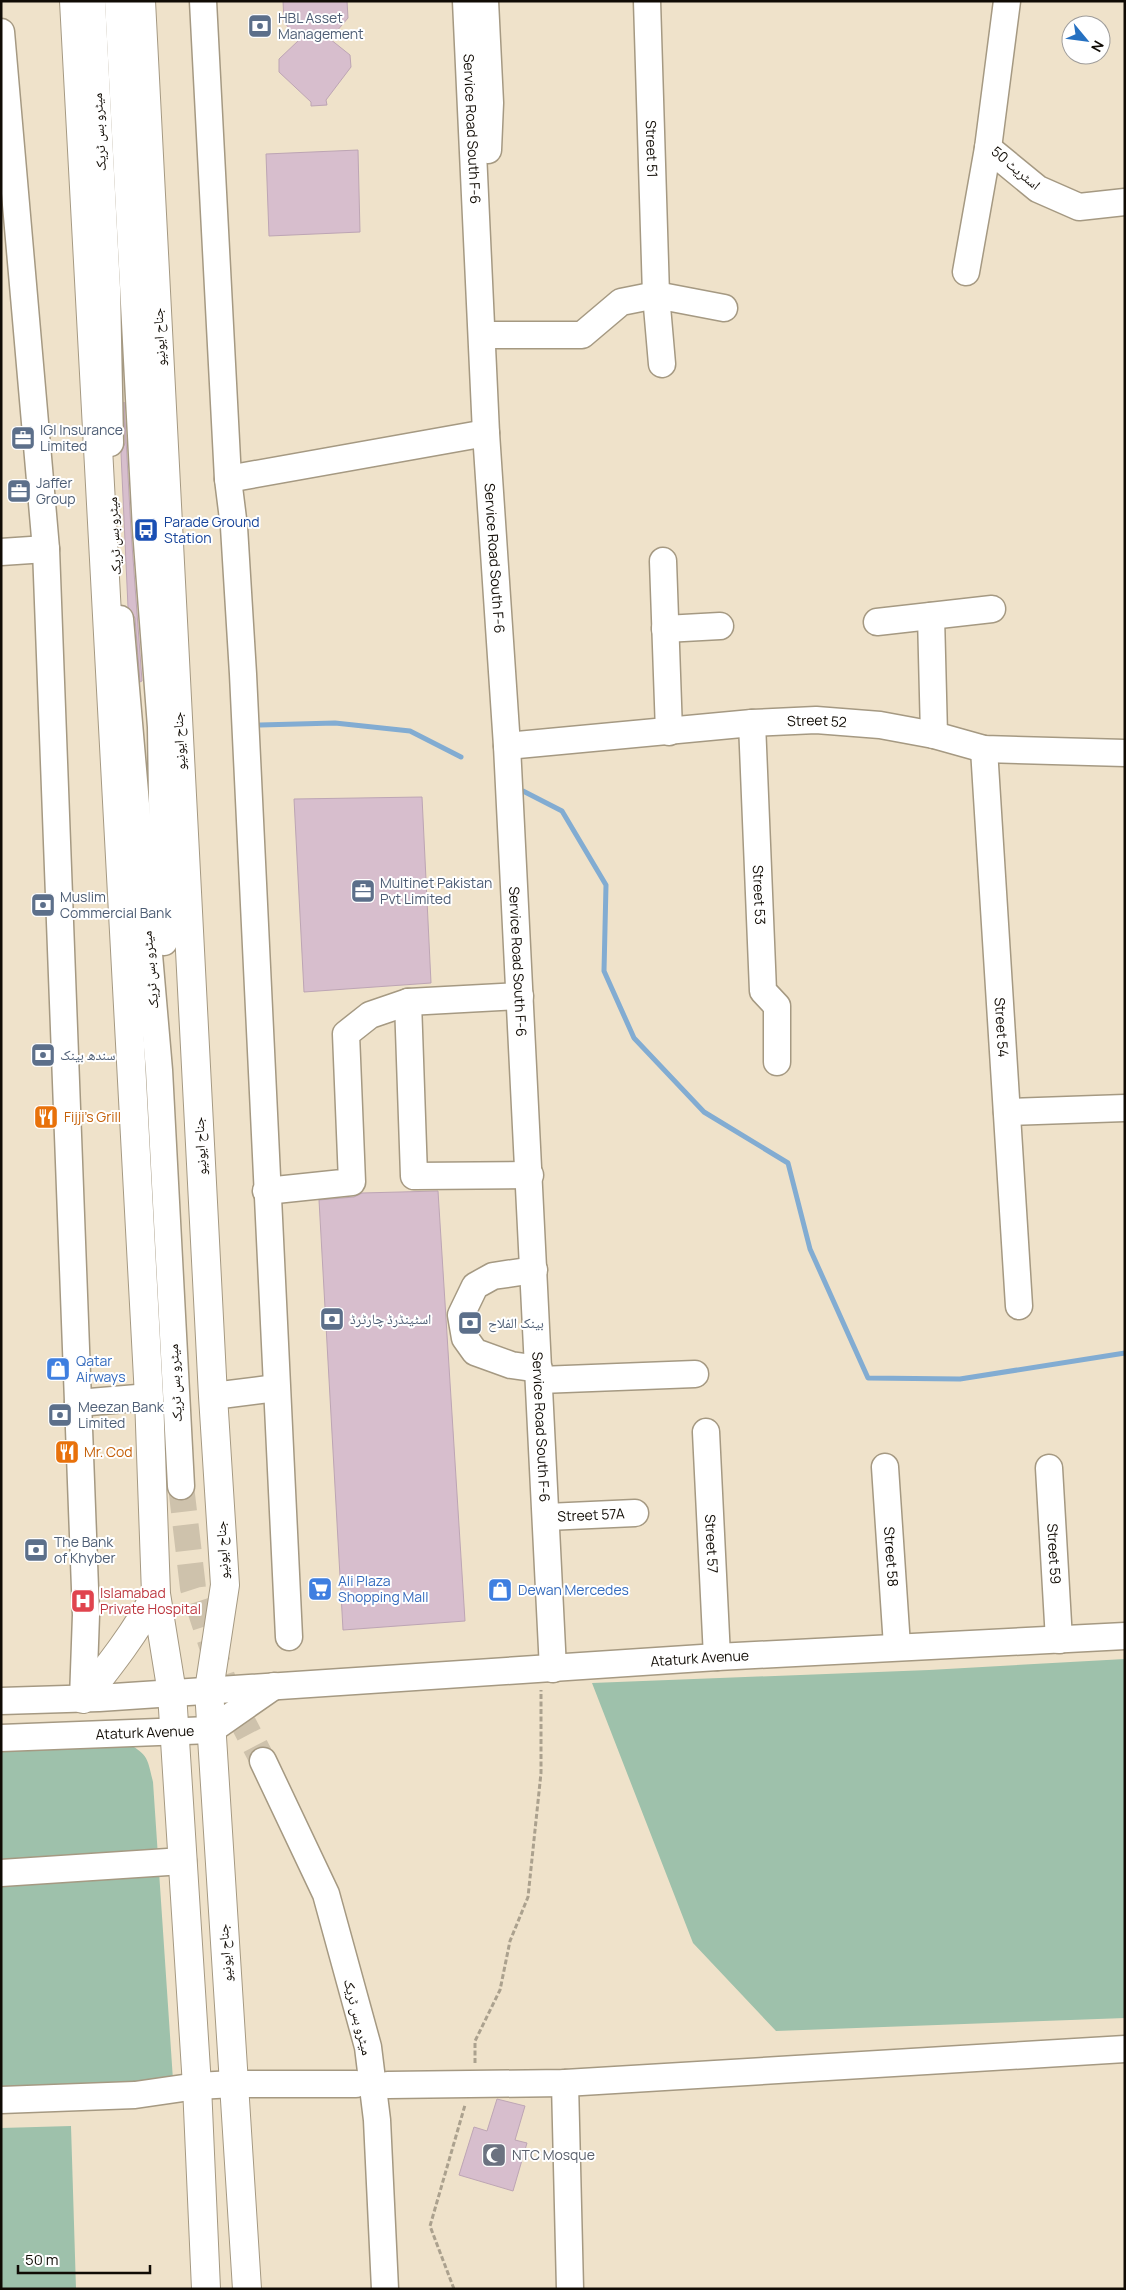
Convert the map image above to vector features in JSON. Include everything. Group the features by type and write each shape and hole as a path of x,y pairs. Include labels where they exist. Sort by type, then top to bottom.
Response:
{"main road":[{"path":"74,1 149,1397 156,1594 172,1693 175,1731 197,2086 206,2289"},
{"name":"جناح ایونیو","path":"141,1 213,1396 225,1585 209,1690 247,2289"},
{"path":"83,1699 111,1664 141,1621 156,1594"}],"street":[{"name":"میٹرو بس ٹریک","path":"92,1 107,288 112,536 159,1070 180,1486"},
{"name":"میٹرو بس ٹریک","path":"118,1 146,530 161,727 164,948 159,1070"},
{"path":"203,1 228,479 234,527 242,664 289,1637"},
{"name":"Service Road South F-6","path":"466,1 486,434 507,746 547,1517 547,1669"},
{"name":"Service Road South F-6","path":"478,255 487,179 490,104 485,1"},
{"name":"Street 51","path":"647,1 656,295 662,364"},
{"name":"اسٹریٹ 50","path":"1007,1 988,148 1038,189 1079,207 1125,202"},
{"path":"1,32 46,549 86,1615 83,1699"},
{"path":"966,272 988,148"},
{"path":"482,335 582,335 621,302 656,295 724,308"},
{"path":"228,479 486,434"},
{"path":"1,552 46,549"},
{"path":"663,561 669,732"},
{"path":"877,622 992,609"},
{"path":"931,616 934,735"},
{"path":"665,629 720,626"},
{"name":"Street 52","path":"507,746 752,723 816,720 880,725 934,735 984,749 1125,752"},
{"name":"Street 53","path":"752,723 763,992 777,1006 777,1062"},
{"name":"Street 54","path":"984,749 1019,1306"},
{"path":"266,1191 352,1182 346,1034 370,1015 408,1002 520,996"},
{"path":"408,1002 414,1176 530,1175"},
{"path":"1007,1112 1125,1108"},
{"path":"534,1270 493,1276 475,1286 461,1315 464,1338 475,1352 540,1375 695,1374"},
{"path":"213,1396 276,1388"},
{"path":"78,1403 149,1397"},
{"name":"Street 57","path":"706,1432 717,1657"},
{"name":"Street 58","path":"885,1466 898,1646"},
{"name":"Street 59","path":"1049,1468 1059,1640"},
{"name":"Street 57A","path":"547,1517 635,1513"},
{"name":"Ataturk Avenue","path":"1,1701 83,1699 898,1646 1125,1636"},
{"name":"Ataturk Avenue","path":"1,1738 212,1730 275,1686"},
{"name":"میٹرو بس ٹریک","path":"263,1761 326,1894 368,2047 377,2120 385,2289"},
{"path":"1,1873 183,1861"},
{"path":"388,2084 477,2085 565,2082 1125,2049"},
{"path":"565,2082 570,2289"},
{"path":"1,2100 135,2095 197,2086 234,2084 356,2084"}],"path":[{"path":"454,2289 430,2226 477,2085 475,2040 500,1990 510,1941 528,1897 540,1773 547,1669"}],"green space":[{"path":"1125,1659 1125,2018 776,2031 693,1943 592,1683 929,1670"},
{"path":"124,1741 142,1753 148,1761 153,1782 173,2080 1,2091 1,1748"},
{"path":"71,2126 76,2289 1,2289 1,2128"}],"building":[{"path":"283,1 347,1 348,18 330,39 350,55 351,67 326,100 327,105 311,106 311,102 279,72 279,59 299,40 284,22"},
{"path":"358,150 360,232 269,236 266,154"},
{"path":"124,402 142,681 140,682 135,618 128,607 121,453 125,443"},
{"name":"Multinet Pakistan Pvt Limited","path":"422,797 431,983 304,992 294,799"},
{"path":"438,1191 465,1621 343,1630 319,1200 354,1197 362,1193"},
{"name":"NTC Mosque","path":"497,2099 525,2106 515,2140 527,2143 513,2191 459,2175 474,2127 487,2131"}],"waterway":[{"path":"260,725 335,723 410,731 461,757"},
{"path":"523,791 562,811 606,885 604,971 634,1038 704,1112 788,1163 810,1249 868,1378 960,1379 1125,1353"}],"tunnel":[{"path":"181,1486 193,1588 227,1692 263,1761"}],"place":[{"name":"HBL Asset Management","path":"260,26"},
{"name":"IGI Insurance Limited","path":"23,438"},
{"name":"Jaffer Group","path":"19,491"},
{"name":"Parade Ground Station","path":"146,530"},
{"name":"Multinet Pakistan Pvt Limited","path":"363,891"},
{"name":"Muslim Commercial Bank","path":"43,905"},
{"name":"سندھ بینک","path":"43,1055"},
{"name":"Fijji's Grill","path":"46,1117"},
{"name":"اسٹینڈرڈ چارٹرڈ","path":"332,1319"},
{"name":"بینک الفلاح","path":"470,1323"},
{"name":"Qatar Airways","path":"58,1369"},
{"name":"Meezan Bank Limited","path":"60,1415"},
{"name":"Mr. Cod","path":"67,1452"},
{"name":"The Bank of Khyber","path":"36,1550"},
{"name":"Ali Plaza Shopping Mall","path":"320,1589"},
{"name":"Dewan Mercedes","path":"500,1590"},
{"name":"Islamabad Private Hospital","path":"83,1601"},
{"name":"NTC Mosque","path":"494,2155"}]}
